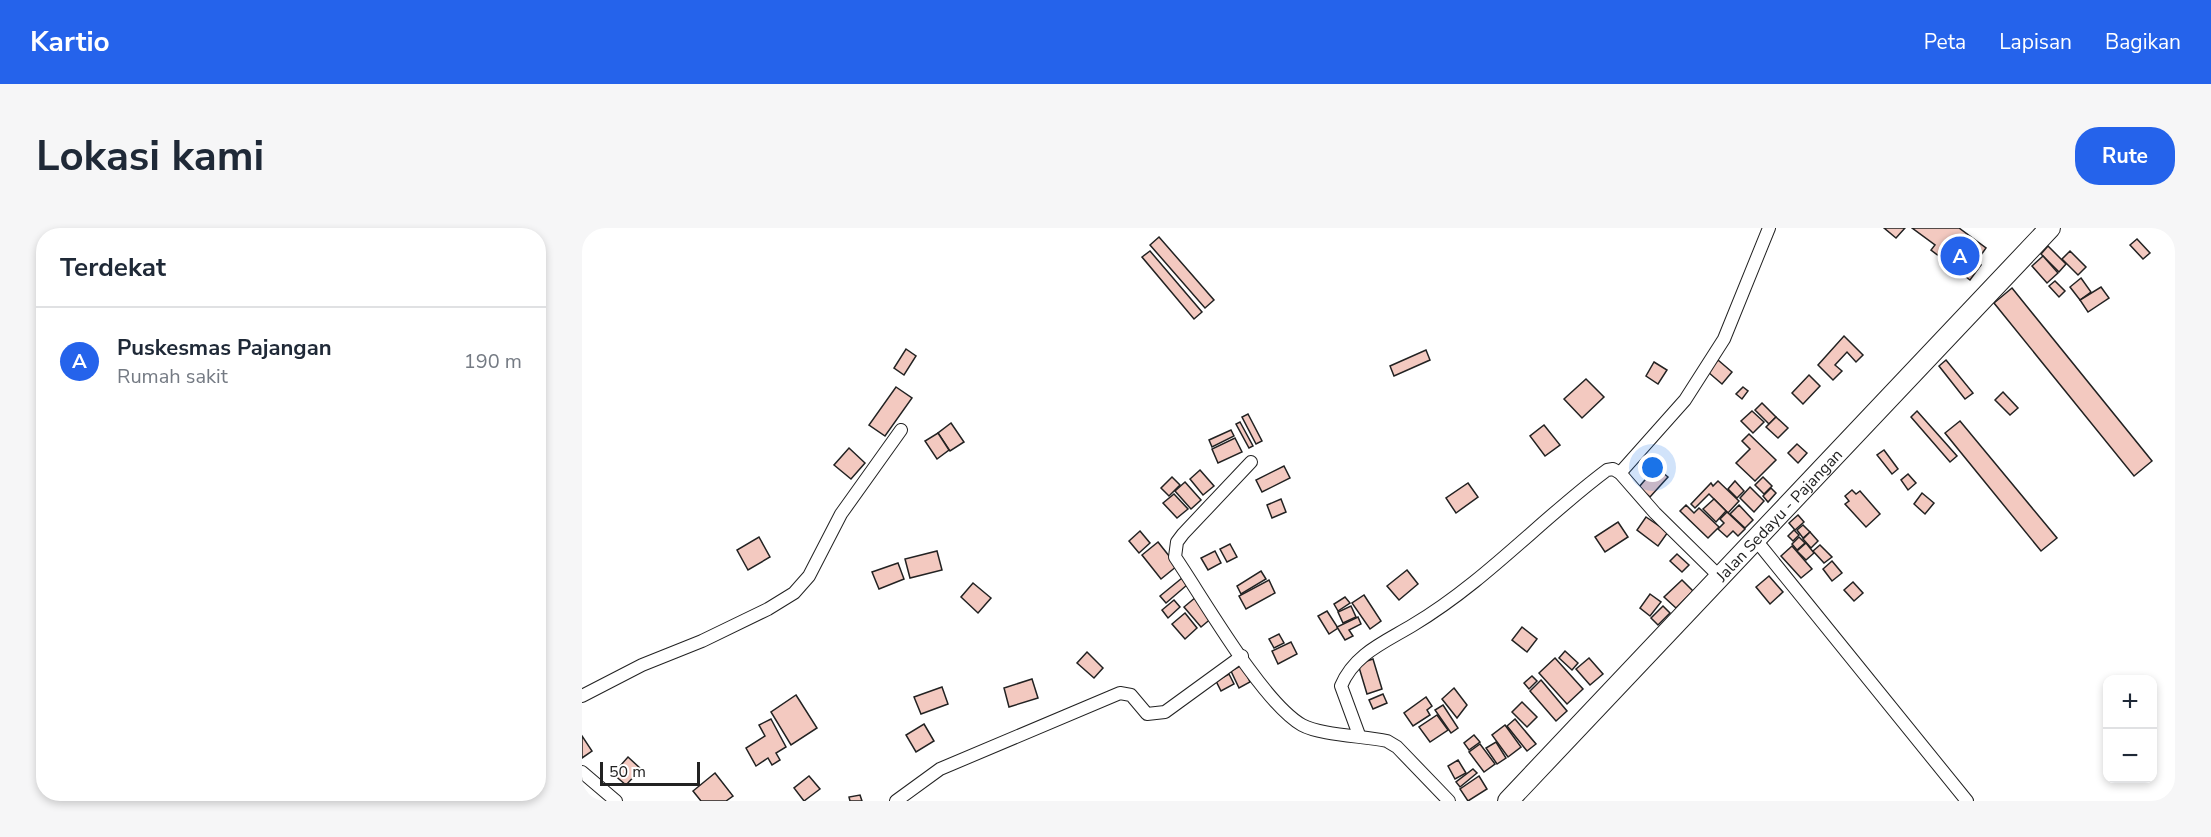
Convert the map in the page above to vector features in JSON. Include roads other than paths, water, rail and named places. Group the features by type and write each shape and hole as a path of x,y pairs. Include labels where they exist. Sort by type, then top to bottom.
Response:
{"main road":[{"name":"Jalan Sedayu - Pajangan","path":"1508,801 2050,228"}],"street":[{"path":"1620,473 1685,400 1724,339 1769,228"},
{"path":"582,696 642,665 702,641 768,609 794,593 809,576 841,514 901,430"},
{"path":"1251,462 1183,534 1175,550 1175,557 1242,656 1286,713 1303,726 1318,731 1359,735 1387,741 1397,747 1449,801"},
{"path":"1359,735 1341,686 1350,667 1370,650 1427,616 1504,560 1606,470 1613,469 1620,473 1655,513 1719,576"},
{"path":"1755,539 1967,801"},
{"path":"896,801 940,769 1120,693 1131,694 1147,714 1165,712 1242,656"},
{"path":"582,772 616,801"}],"place":[{"name":"Puskesmas Pajangan","path":"1960,256"}]}
